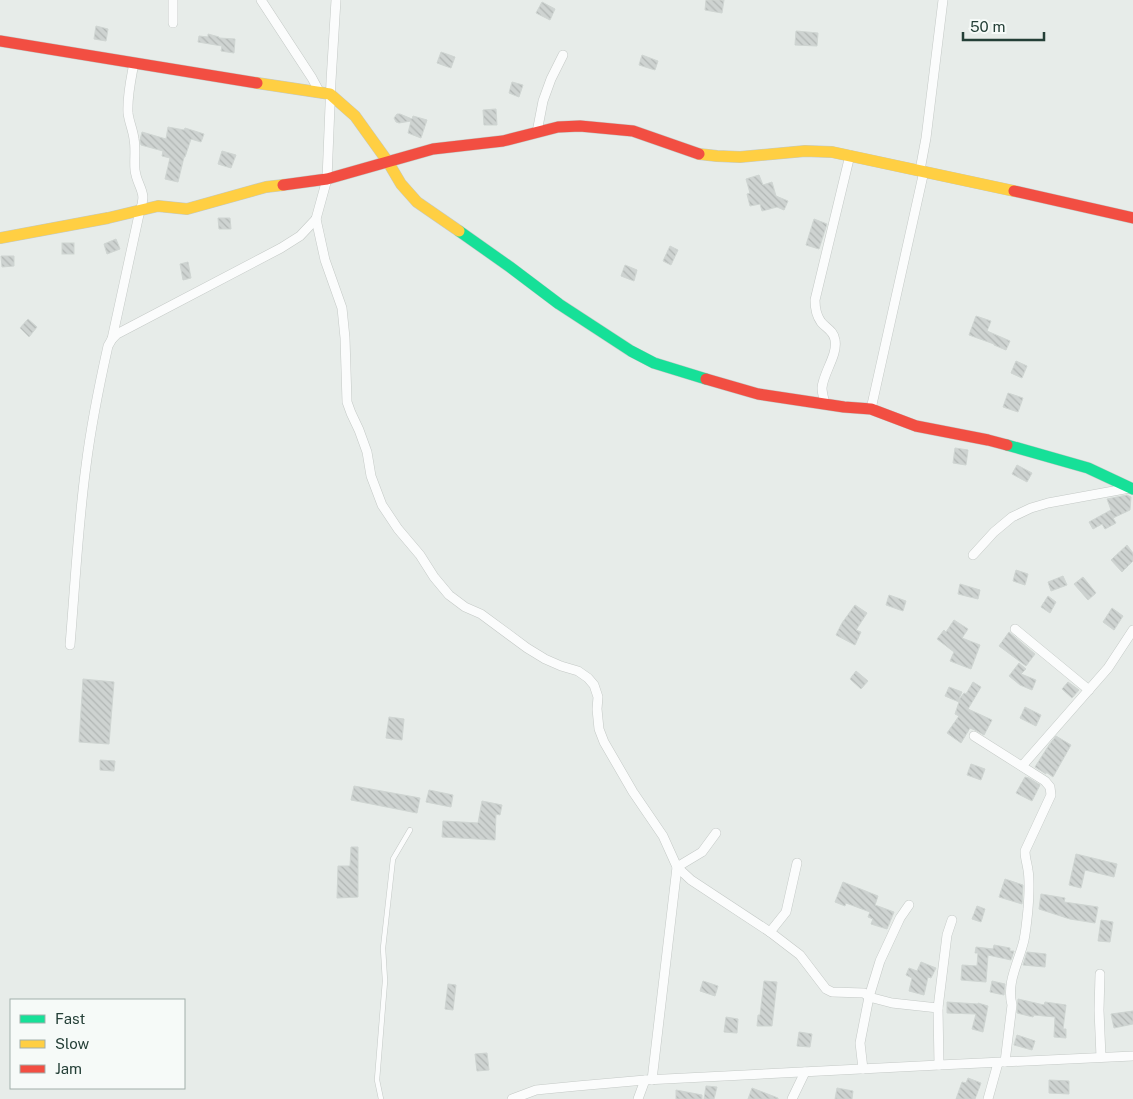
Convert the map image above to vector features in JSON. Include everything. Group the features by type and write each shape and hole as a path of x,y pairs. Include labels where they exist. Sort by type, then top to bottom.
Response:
{"street":[{"path":"172,23 173,0"},
{"path":"261,0 312,78 325,94 355,116 388,162 401,184 417,202 559,304 631,351 654,363 758,394 844,407 871,409 916,426 988,440 1066,461 1088,468 1132,489"},
{"path":"336,0 325,94 327,179 316,219 325,260 342,308 347,402 360,430 367,452 371,476 382,505 449,595 466,607 481,614 527,648 545,659 578,671 594,685 598,696 599,729 604,742 633,792 664,836 676,867 691,880 770,932 800,955 826,989 832,992 864,993 892,1003 938,1008"},
{"path":"871,409 922,171 943,0"},
{"path":"0,41 325,94"},
{"path":"537,132 543,101 563,55"},
{"path":"112,339 140,210 144,202 135,172 134,139 128,115 129,89 134,63"},
{"path":"0,238 79,224 158,206 187,209 266,187 327,179 433,149 503,141 558,127 580,126 632,131 695,153 717,156 740,157 805,151 832,152 1133,218"},
{"path":"825,404 822,389 835,348 835,339 832,332 821,322 816,312 815,300 850,155"},
{"path":"70,645 86,466 96,400 108,346 112,339 117,334 281,248 300,236 316,219"},
{"path":"973,555 994,532 1012,518 1031,508 1048,502 1132,489"},
{"path":"1014,628 1089,690"},
{"path":"1022,766 1108,668 1133,630"},
{"path":"974,736 1044,781 1050,787 1051,795 1025,851 1029,881 1024,940 1012,980 1010,998 1012,1005 1001,1063 988,1099"},
{"path":"676,867 702,852 716,833"},
{"path":"770,932 786,912 797,863"},
{"path":"638,1099 648,1080 676,867"},
{"path":"863,1069 860,1043 869,996 880,961 900,918 909,905"},
{"path":"939,1065 938,1008 947,935 952,920"},
{"path":"1100,974 1101,1057"},
{"path":"512,1099 536,1090 648,1080 1133,1056"},
{"path":"792,1099 805,1072"}],"lane":[{"path":"381,1099 377,1080 385,981 383,948 393,859 410,830"}],"building":[{"path":"706,0 724,0 722,13 705,10"},
{"path":"542,2 555,9 550,20 536,13"},
{"path":"96,26 108,29 106,41 94,39"},
{"path":"796,31 818,33 817,46 795,45"},
{"path":"208,34 219,38 235,39 234,53 221,51 222,46 198,42 199,36 208,37"},
{"path":"441,52 455,57 451,68 437,63"},
{"path":"642,55 658,61 655,70 639,65"},
{"path":"512,82 523,85 519,97 509,93"},
{"path":"496,109 497,125 484,125 483,110"},
{"path":"397,114 412,119 413,116 427,120 421,138 408,133 411,121 396,122 394,118"},
{"path":"168,127 184,130 185,128 204,134 201,142 191,139 178,182 165,179 170,158 162,156 163,151 141,145 140,140 142,132 166,139"},
{"path":"222,151 236,155 231,168 218,164"},
{"path":"759,175 763,185 772,182 776,196 788,201 784,210 777,207 762,211 760,204 750,206 747,194 750,193 746,179"},
{"path":"218,218 230,218 231,229 219,229"},
{"path":"814,219 827,224 819,249 806,245"},
{"path":"116,239 120,249 107,254 104,244"},
{"path":"62,243 74,243 74,254 62,254"},
{"path":"670,246 678,250 671,265 663,261"},
{"path":"1,256 14,256 14,266 2,267"},
{"path":"188,262 191,278 183,280 180,264"},
{"path":"625,265 637,270 634,281 621,276"},
{"path":"976,316 991,321 987,331 1010,341 1006,350 969,335"},
{"path":"28,319 37,327 29,337 20,328"},
{"path":"1016,361 1027,366 1022,378 1011,373"},
{"path":"1008,393 1023,398 1018,412 1003,407"},
{"path":"955,448 968,450 966,465 953,463"},
{"path":"1017,465 1032,473 1027,482 1012,474"},
{"path":"1127,495 1131,497 1130,510 1113,518 1116,523 1105,529 1102,524 1093,529 1089,522 1111,510 1107,499"},
{"path":"1127,545 1133,553 1133,561 1122,572 1111,560"},
{"path":"1016,570 1028,574 1025,585 1013,581"},
{"path":"1063,576 1067,585 1051,591 1048,582"},
{"path":"1083,577 1096,593 1088,600 1074,584"},
{"path":"960,584 980,590 978,599 958,594"},
{"path":"889,595 906,601 903,611 886,605"},
{"path":"1048,596 1056,602 1050,613 1041,607"},
{"path":"855,605 867,613 856,630 861,632 855,645 836,635"},
{"path":"1112,608 1123,616 1114,630 1103,622"},
{"path":"954,620 968,629 962,638 980,645 971,669 950,661 954,652 937,639 944,630 946,632"},
{"path":"1009,632 1035,654 1026,666 999,646"},
{"path":"1019,663 1026,669 1021,674 1036,680 1032,690 1020,685 1009,676"},
{"path":"856,671 868,681 861,689 850,679"},
{"path":"83,679 114,682 109,744 79,742"},
{"path":"973,682 981,687 968,709 992,720 984,735 970,728 961,743 947,733 959,716 955,714 959,702 945,696 949,687 962,692 958,701 964,693 966,694"},
{"path":"1068,682 1079,690 1072,698 1062,689"},
{"path":"1025,707 1041,715 1036,726 1020,718"},
{"path":"389,717 404,719 402,740 386,738"},
{"path":"1056,736 1071,745 1053,777 1035,767"},
{"path":"100,760 115,761 114,771 100,770"},
{"path":"971,764 985,769 981,780 967,775"},
{"path":"1025,777 1040,785 1032,801 1016,793"},
{"path":"354,786 420,798 417,813 351,800"},
{"path":"429,790 453,795 451,807 426,802"},
{"path":"482,801 502,805 500,815 496,814 495,840 442,837 443,821 478,823"},
{"path":"351,847 358,847 358,897 337,898 338,866 350,866"},
{"path":"1076,854 1117,864 1114,877 1085,870 1081,888 1069,885"},
{"path":"1005,879 1023,885 1022,904 999,897"},
{"path":"843,882 878,896 875,905 894,912 887,929 871,924 873,919 868,917 870,912 846,903 845,906 835,902"},
{"path":"1041,894 1065,898 1064,902 1098,907 1095,923 1070,919 1039,909"},
{"path":"977,906 985,909 981,922 972,919"},
{"path":"1101,920 1113,922 1110,942 1098,941"},
{"path":"994,945 1010,948 1010,951 1014,951 1011,960 988,955 986,982 961,980 962,965 977,966 978,953 975,953 976,947 993,949"},
{"path":"1027,952 1046,954 1045,967 1023,965"},
{"path":"921,962 936,968 931,978 928,977 924,995 909,991 912,978 906,975 909,968 917,971"},
{"path":"703,981 718,986 715,996 700,991"},
{"path":"764,981 777,982 772,1026 757,1026"},
{"path":"992,981 1005,984 1004,995 990,992"},
{"path":"448,984 456,985 453,1010 445,1009"},
{"path":"1018,999 1044,1005 1045,1002 1066,1005 1063,1029 1066,1029 1066,1038 1054,1037 1055,1017 1034,1015 1033,1017 1017,1013"},
{"path":"947,1002 978,1003 988,1006 983,1032 972,1029 976,1014 947,1013"},
{"path":"1133,1011 1133,1024 1114,1028 1111,1014"},
{"path":"726,1017 738,1019 737,1033 724,1032"},
{"path":"799,1032 812,1034 810,1047 797,1046"},
{"path":"1017,1035 1035,1041 1032,1050 1014,1045"},
{"path":"487,1053 489,1070 477,1071 475,1054"},
{"path":"968,1078 981,1083 975,1099 956,1099 962,1082 966,1083"},
{"path":"1049,1080 1069,1081 1069,1094 1049,1093"},
{"path":"706,1086 717,1087 714,1099 704,1099"},
{"path":"752,1088 778,1098 778,1099 748,1099"},
{"path":"837,1088 853,1091 852,1099 835,1099"},
{"path":"676,1090 702,1095 702,1099 676,1099"}],"traffic: fast":[{"path":"459,231 559,304 631,351 654,363 706,379"},
{"path":"1007,445 1088,468 1133,489"}],"traffic: slow":[{"path":"257,83 330,94 355,116 388,162 401,184 417,202 459,231"},
{"path":"699,154 740,157 805,151 832,152 1014,191"},
{"path":"0,238 108,218 158,206 187,209 266,187 283,185"}],"traffic: jam":[{"path":"0,41 257,83"},
{"path":"283,185 327,179 433,149 503,141 558,127 580,126 633,131 699,154"},
{"path":"1014,191 1133,218"},
{"path":"706,379 758,394 844,407 871,409 916,426 1007,445"}]}
